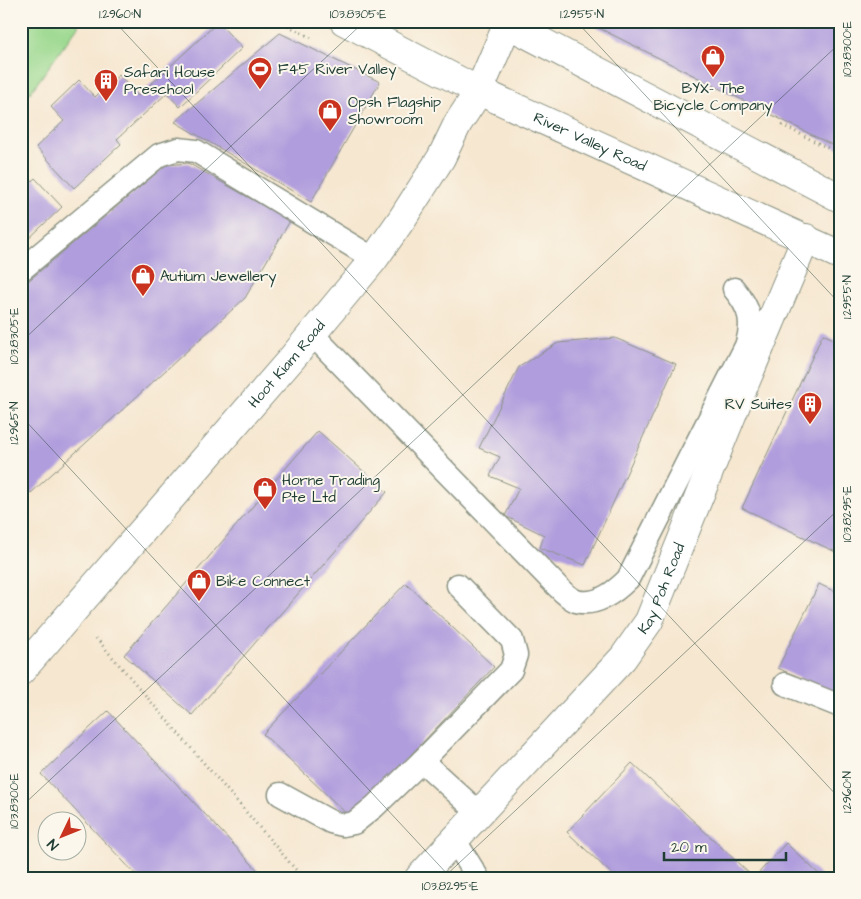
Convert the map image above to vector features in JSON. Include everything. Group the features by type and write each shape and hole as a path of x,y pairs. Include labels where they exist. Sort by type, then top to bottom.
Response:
{"main road":[{"name":"River Valley Road","path":"344,21 479,91 840,254"},
{"name":"Hoot Kiam Road","path":"21,671 293,357 374,259 441,158 458,123 479,91 507,22"},
{"path":"507,22 840,198"},
{"name":"Kay Poh Road","path":"419,878 623,658 649,621 740,395 806,238"}],"lane":[{"path":"21,270 159,154 178,150 196,151 374,259"},
{"path":"311,333 555,584 577,601 593,602 617,590 628,579 746,346 750,331 750,316 747,306 734,289"},
{"path":"628,579 659,595"},
{"path":"280,794 331,822 343,825 354,823 374,807 422,761 511,670 516,655 512,640 458,585"},
{"path":"785,684 840,706"},
{"path":"422,761 479,814"},
{"path":"454,839 478,878"}],"path":[{"path":"72,611 303,878"}],"green space":[{"path":"21,21 73,21 79,25 30,93 21,93"}],"building":[{"path":"598,21 840,21 840,149 595,26"},
{"name":"Safari House Preschool","path":"218,22 242,48 180,107 167,93 117,139 121,144 74,188 36,147 64,121 51,107 79,80 95,97 119,75 138,96"},
{"path":"280,33 380,82 311,202 175,122"},
{"path":"188,163 290,221 245,298 31,493 21,483 21,287 166,165"},
{"path":"35,178 62,207 21,246 21,191"},
{"name":"RV Suites","path":"823,334 840,342 840,554 742,508"},
{"path":"615,338 676,364 585,565 540,548 544,535 505,516 519,488 490,476 500,457 479,448 519,367 558,343"},
{"path":"318,431 387,492 192,715 124,655"},
{"path":"406,583 494,667 351,818 263,734"},
{"path":"819,584 840,594 840,698 778,668"},
{"path":"108,711 265,878 139,878 88,824 88,812 77,812 41,774"},
{"path":"632,763 754,878 616,878 567,832"},
{"path":"786,843 823,878 754,878"}],"place":[{"name":"BYX- The Bicycle Company","path":"713,78"},
{"name":"F45 River Valley","path":"260,90"},
{"name":"Safari House Preschool","path":"106,102"},
{"name":"Opsh Flagship Showroom","path":"330,132"},
{"name":"Autium Jewellery","path":"143,297"},
{"name":"RV Suites","path":"810,425"},
{"name":"Horne Trading Pte Ltd","path":"265,510"},
{"name":"Bike Connect","path":"199,602"}]}
